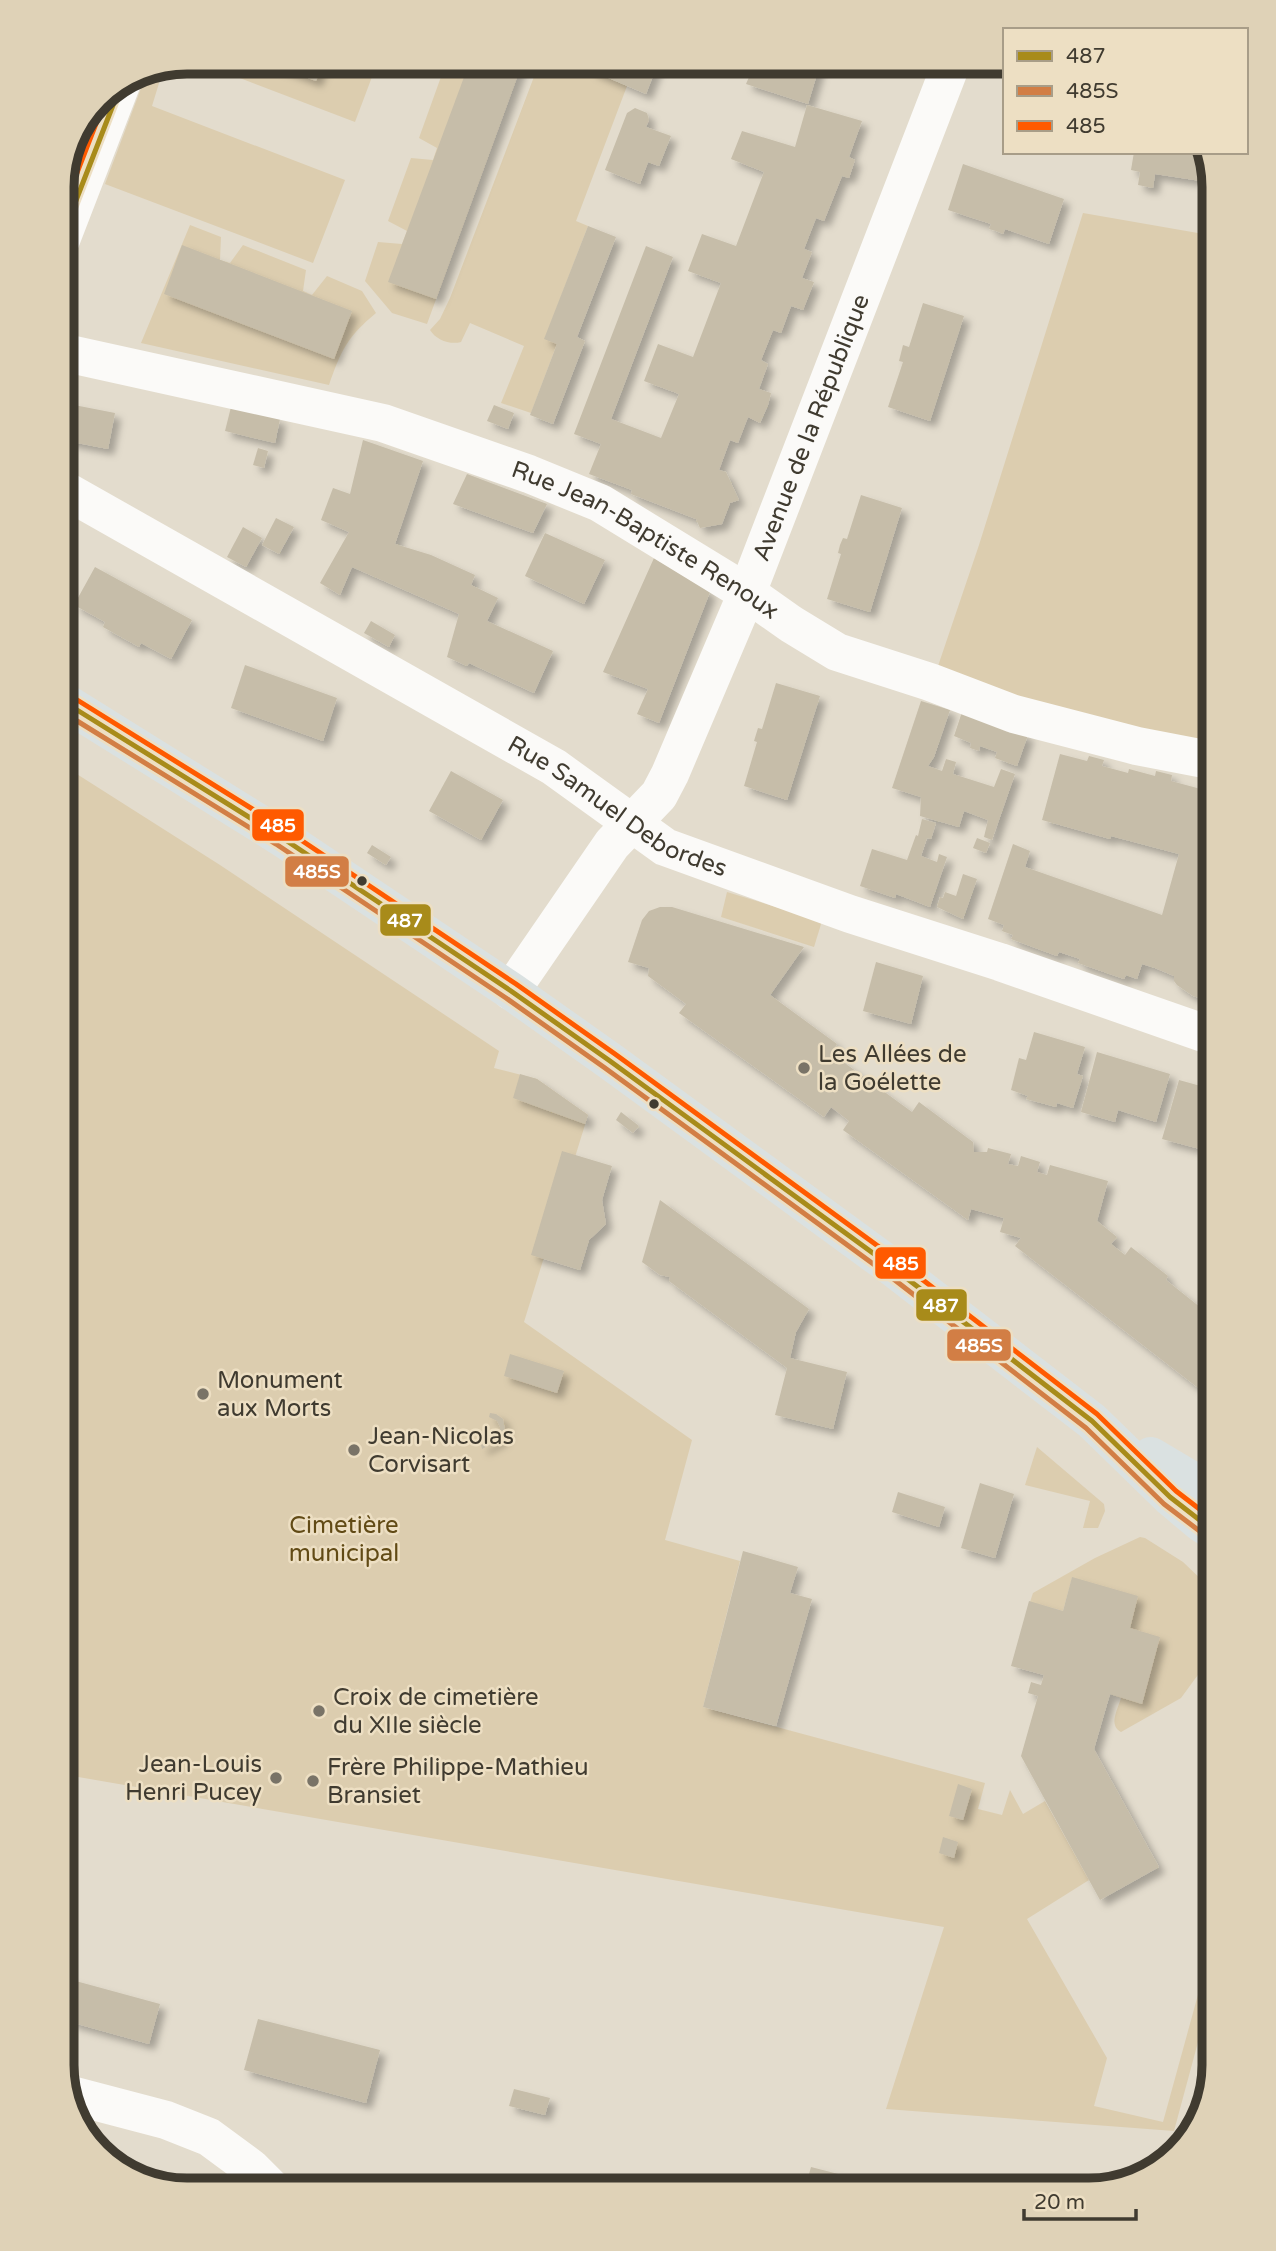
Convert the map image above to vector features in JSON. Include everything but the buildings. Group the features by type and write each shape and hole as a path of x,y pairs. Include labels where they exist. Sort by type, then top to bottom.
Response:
{"main road":[{"path":"74,708 281,837 511,991 610,1061 892,1267 1092,1421 1170,1497 1202,1524"},
{"path":"1092,1421 1202,1487"}],"street":[{"name":"Avenue de la République","path":"511,991 612,844 659,795 670,774 747,593 946,74"},
{"path":"74,206 115,100"},
{"name":"Rue Jean-Baptiste Renoux","path":"75,355 383,423 529,474 600,503 837,652 930,682 1014,714 1138,746 1202,759"},
{"name":"Rue Samuel Debordes","path":"74,495 554,767 665,847 850,914 1000,962 1202,1032"},
{"path":"78,2097 166,2120 209,2137 260,2177"}],"green space":[{"path":"232,74 373,74 355,122"},
{"path":"442,74 518,74 427,324 392,313 365,281 378,242 402,244 407,231 388,221 411,158 433,160 437,148 419,138"},
{"path":"535,74 599,74 627,86 576,221 588,226 545,338 557,344 531,413 501,403 524,346 470,323 461,342 457,343 440,339 430,330 440,319"},
{"path":"154,78 160,80 152,106 345,180 313,263 105,184 143,82"},
{"path":"1083,213 1202,234 1202,744 1019,702 937,669 979,545"},
{"path":"190,225 221,237 220,260 230,263 243,245 306,270 303,291 312,295 327,276 362,291 376,313 346,345 329,385 141,343"},
{"name":"Cimetière municipal","path":"74,772 220,865 499,1051 494,1068 537,1079 588,1115 524,1322 692,1440 665,1540 740,1561 703,1707 985,1783 978,1809 1002,1815 1010,1790 1023,1814 1045,1801 1089,1880 1027,1919 1107,2058 1094,2106 1163,2122 1202,1980 1202,2027 1174,2131 886,2109 944,1927 74,1776"},
{"path":"727,892 822,921 814,947 721,917"},
{"path":"1037,1447 1104,1504 1105,1511 1098,1528 1083,1528 1090,1501 1025,1485"},
{"path":"1140,1537 1145,1538 1183,1562 1202,1580 1200,1672 1181,1698 1121,1732 1114,1721 1121,1698 1110,1694 1072,1578 1063,1611 1030,1602 1033,1593 1095,1558"}],"transit line":[{"name":"487","path":"74,206 115,100"},
{"name":"485","path":"74,180 99,116"},
{"name":"485","path":"74,698 286,830 516,984 615,1054 897,1260 1097,1414 1176,1491 1202,1511"},
{"name":"487","path":"74,708 281,837 511,991 610,1061 892,1267 1092,1421 1170,1497 1202,1522"},
{"name":"485S","path":"74,719 276,844 506,998 605,1068 887,1274 1086,1428 1164,1504 1202,1533"}],"place":[{"name":"Les Allées de la Goélette","path":"804,1068"},
{"name":"Monument aux Morts","path":"203,1394"},
{"name":"Jean-Nicolas Corvisart","path":"354,1450"},
{"name":"Croix de cimetière du XIIe siècle","path":"319,1711"},
{"name":"Jean-Louis Henri Pucey","path":"276,1778"},
{"name":"Frère Philippe-Mathieu Bransiet","path":"313,1781"}]}
